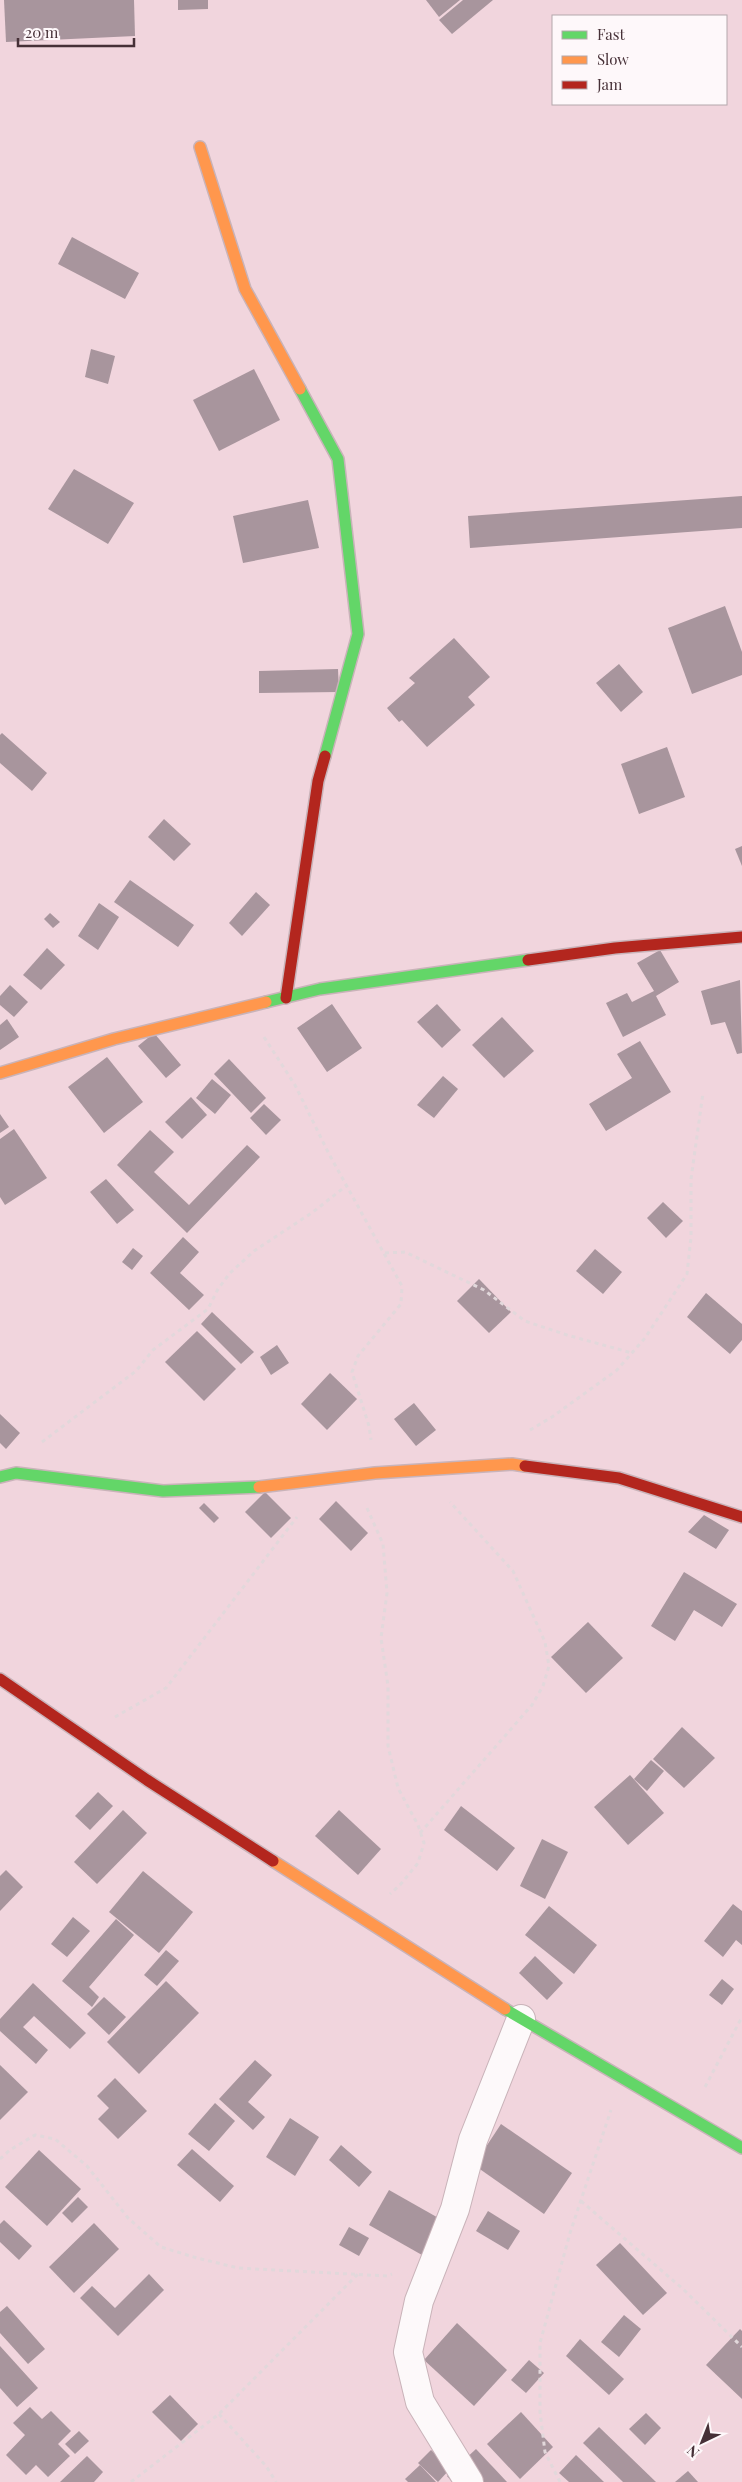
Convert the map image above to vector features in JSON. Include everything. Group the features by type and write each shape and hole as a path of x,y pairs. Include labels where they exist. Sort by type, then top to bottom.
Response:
{"street":[{"path":"200,147 245,289 338,459 358,634 318,781 286,998"},
{"path":"0,1073 114,1040 320,989 615,948 742,937"},
{"path":"0,1477 16,1473 163,1491 259,1487 375,1473 512,1464 619,1478 742,1516"},
{"path":"0,1679 147,1780 521,2019 742,2148"},
{"path":"469,2482 420,2402 408,2352 419,2300 455,2209 473,2140 521,2019"}],"path":[{"path":"246,1008 295,1085 347,1186 402,1286 401,1304 358,1356 352,1372 369,1426 375,1473"},
{"path":"526,1432 552,1417 617,1370 645,1338 687,1274 691,1237 692,1179 704,1094"},
{"path":"16,1473 43,1441 136,1371 153,1350 208,1309 218,1289 230,1274 254,1251 313,1212 347,1186"},
{"path":"384,1253 406,1252 484,1290 525,1321 632,1353"},
{"path":"418,1470 513,1571 545,1642 549,1666 543,1686 532,1705 420,1833"},
{"path":"352,1476 383,1544 386,1593 381,1638 388,1686 388,1746 398,1788 424,1843 418,1863 400,1885 363,1917"},
{"path":"78,1732 127,1712 166,1688 326,1479"},
{"path":"690,2119 742,2017"},
{"path":"560,2482 544,2452 540,2412 540,2343 570,2233 621,2079"},
{"path":"0,2159 10,2150 35,2136 55,2139 87,2166 128,2218 161,2247 238,2268 387,2276 438,2253"},
{"path":"581,2201 683,2289 742,2347"},
{"path":"131,2482 220,2414 358,2274"},
{"path":"220,2414 266,2466 276,2482"}],"building":[{"path":"4,0 134,0 135,36 6,42"},
{"path":"178,0 208,0 208,9 178,10"},
{"path":"426,0 460,0 439,17"},
{"path":"463,0 493,0 452,34 439,20"},
{"path":"72,237 139,273 125,299 58,264"},
{"path":"91,349 115,356 108,384 85,377"},
{"path":"254,369 280,420 219,451 193,400"},
{"path":"74,469 134,503 108,544 48,509"},
{"path":"742,496 742,528 470,548 468,516"},
{"path":"308,500 319,548 243,563 233,516"},
{"path":"725,606 742,652 742,675 692,694 668,628"},
{"path":"454,638 490,677 468,697 475,705 427,747 402,720 399,722 387,708 415,683 409,678"},
{"path":"619,664 643,692 621,712 596,683"},
{"path":"338,669 339,692 259,693 259,671"},
{"path":"2,733 47,773 32,791 0,763 0,735"},
{"path":"667,747 685,797 639,814 621,764"},
{"path":"164,819 191,844 174,861 148,837"},
{"path":"742,846 742,866 735,849"},
{"path":"130,880 194,925 178,947 114,902"},
{"path":"256,892 270,905 242,936 229,923"},
{"path":"99,903 119,917 98,950 78,936"},
{"path":"50,913 60,922 53,928 44,919"},
{"path":"47,948 65,965 41,990 23,975"},
{"path":"660,950 679,982 656,996 666,1015 623,1037 606,1003 627,993 632,1002 654,991 637,963"},
{"path":"740,980 742,1053 737,1054 725,1022 711,1025 701,991"},
{"path":"10,985 28,1002 14,1017 0,1005 0,996"},
{"path":"332,1004 362,1048 327,1072 297,1028"},
{"path":"437,1004 461,1030 442,1048 417,1022"},
{"path":"502,1017 534,1051 504,1078 472,1045"},
{"path":"7,1019 19,1037 0,1050 0,1025"},
{"path":"154,1033 181,1065 166,1078 138,1046"},
{"path":"640,1041 671,1092 606,1131 589,1104 632,1078 617,1054"},
{"path":"107,1057 143,1102 104,1133 68,1087"},
{"path":"229,1059 266,1098 251,1113 214,1074"},
{"path":"443,1076 458,1089 434,1118 417,1105"},
{"path":"212,1079 231,1095 215,1114 196,1098"},
{"path":"191,1097 207,1115 182,1139 165,1122"},
{"path":"264,1104 281,1120 266,1135 250,1118"},
{"path":"0,1114 9,1127 0,1133"},
{"path":"14,1129 47,1178 5,1205 0,1197 0,1139"},
{"path":"150,1130 174,1152 154,1172 189,1205 247,1145 260,1157 187,1233 117,1165"},
{"path":"106,1179 134,1210 117,1224 90,1192"},
{"path":"663,1202 683,1221 666,1238 647,1218"},
{"path":"183,1237 199,1252 180,1273 204,1295 189,1310 150,1273"},
{"path":"133,1248 143,1256 132,1270 122,1262"},
{"path":"595,1249 622,1272 603,1294 576,1271"},
{"path":"479,1279 511,1312 489,1333 457,1301"},
{"path":"706,1293 742,1324 742,1340 730,1354 687,1317"},
{"path":"212,1312 254,1352 241,1364 201,1324"},
{"path":"197,1331 236,1369 204,1401 165,1362"},
{"path":"277,1345 289,1363 271,1375 260,1357"},
{"path":"330,1373 357,1399 327,1430 301,1404"},
{"path":"414,1403 436,1430 416,1446 394,1419"},
{"path":"0,1414 20,1433 6,1449 0,1443"},
{"path":"265,1492 291,1518 271,1538 245,1512"},
{"path":"336,1501 368,1533 351,1551 319,1519"},
{"path":"204,1503 219,1518 214,1523 199,1508"},
{"path":"704,1515 729,1530 716,1549 688,1532"},
{"path":"684,1572 737,1604 722,1627 694,1610 675,1641 651,1626"},
{"path":"588,1622 623,1658 586,1693 551,1657"},
{"path":"682,1727 715,1758 684,1788 653,1759"},
{"path":"651,1760 664,1771 647,1791 634,1779"},
{"path":"630,1775 664,1813 628,1845 594,1807"},
{"path":"98,1792 113,1806 90,1830 75,1816"},
{"path":"461,1806 515,1848 497,1871 444,1830"},
{"path":"123,1810 147,1833 97,1884 74,1862"},
{"path":"339,1810 381,1849 358,1875 315,1836"},
{"path":"542,1839 568,1852 545,1899 520,1886"},
{"path":"6,1870 23,1887 0,1911 0,1876"},
{"path":"143,1871 193,1912 159,1953 109,1912"},
{"path":"733,1904 742,1911 742,1945 736,1940 723,1957 704,1941"},
{"path":"549,1906 597,1945 574,1974 525,1935"},
{"path":"73,1917 90,1931 67,1957 51,1944"},
{"path":"116,1919 134,1935 89,1987 99,1997 92,2007 62,1981"},
{"path":"166,1950 179,1961 157,1986 144,1975"},
{"path":"535,1956 563,1983 547,2000 519,1973"},
{"path":"722,1979 734,1989 722,2005 709,1995"},
{"path":"166,1981 199,2013 139,2074 107,2042"},
{"path":"33,1983 86,2033 70,2049 34,2016 23,2027 48,2050 36,2064 0,2031 0,2019"},
{"path":"104,1997 126,2017 109,2035 87,2014"},
{"path":"255,2060 272,2075 248,2102 265,2117 253,2130 219,2099"},
{"path":"0,2065 28,2092 0,2120"},
{"path":"115,2078 147,2111 118,2139 98,2119 109,2108 97,2096"},
{"path":"215,2103 235,2121 209,2151 188,2134"},
{"path":"290,2118 319,2137 295,2176 266,2157"},
{"path":"501,2124 572,2173 544,2214 474,2165"},
{"path":"341,2145 372,2172 359,2187 329,2160"},
{"path":"192,2149 234,2186 220,2202 177,2165"},
{"path":"39,2150 81,2189 47,2226 5,2187"},
{"path":"389,2190 442,2220 422,2255 369,2225"},
{"path":"78,2197 88,2207 72,2223 62,2213"},
{"path":"488,2211 520,2231 508,2250 476,2231"},
{"path":"4,2220 32,2246 19,2260 0,2242 0,2224"},
{"path":"94,2223 119,2249 74,2293 49,2267"},
{"path":"349,2227 369,2238 359,2256 339,2245"},
{"path":"620,2243 667,2293 643,2315 596,2265"},
{"path":"149,2274 164,2290 118,2336 80,2298 92,2286 115,2308"},
{"path":"7,2306 45,2349 28,2364 0,2333 0,2312"},
{"path":"624,2315 641,2329 619,2357 601,2342"},
{"path":"457,2323 507,2370 474,2406 424,2360"},
{"path":"740,2329 742,2331 742,2399 706,2365"},
{"path":"580,2339 624,2379 609,2395 566,2356"},
{"path":"0,2346 38,2388 17,2407 0,2388"},
{"path":"529,2360 544,2373 526,2393 511,2380"},
{"path":"170,2395 198,2424 181,2441 152,2412"},
{"path":"30,2407 42,2419 51,2411 71,2431 58,2444 70,2456 48,2477 36,2465 26,2475 6,2455 25,2435 13,2423"},
{"path":"521,2412 553,2447 520,2479 487,2444"},
{"path":"646,2413 661,2428 645,2445 629,2429"},
{"path":"599,2427 656,2482 623,2482 583,2443"},
{"path":"79,2431 89,2441 75,2454 65,2444"},
{"path":"476,2449 507,2482 452,2482 447,2476"},
{"path":"431,2450 451,2468 438,2482 418,2463"},
{"path":"576,2455 604,2482 569,2482 559,2473"},
{"path":"87,2456 103,2472 94,2482 60,2482"},
{"path":"420,2465 436,2482 408,2482 405,2479"},
{"path":"688,2471 698,2482 675,2482"}],"traffic: fast":[{"path":"300,389 338,459 358,634 325,756"},
{"path":"266,1002 320,989 528,960"},
{"path":"0,1477 16,1473 163,1491 259,1487"},
{"path":"505,2009 742,2148"}],"traffic: slow":[{"path":"200,147 245,289 300,389"},
{"path":"0,1073 114,1039 266,1002"},
{"path":"259,1487 375,1473 512,1464 525,1466"},
{"path":"273,1861 505,2009"}],"traffic: jam":[{"path":"286,998 318,781 325,756"},
{"path":"528,960 615,948 742,937"},
{"path":"525,1466 619,1478 742,1517"},
{"path":"0,1679 147,1780 273,1861"}]}
